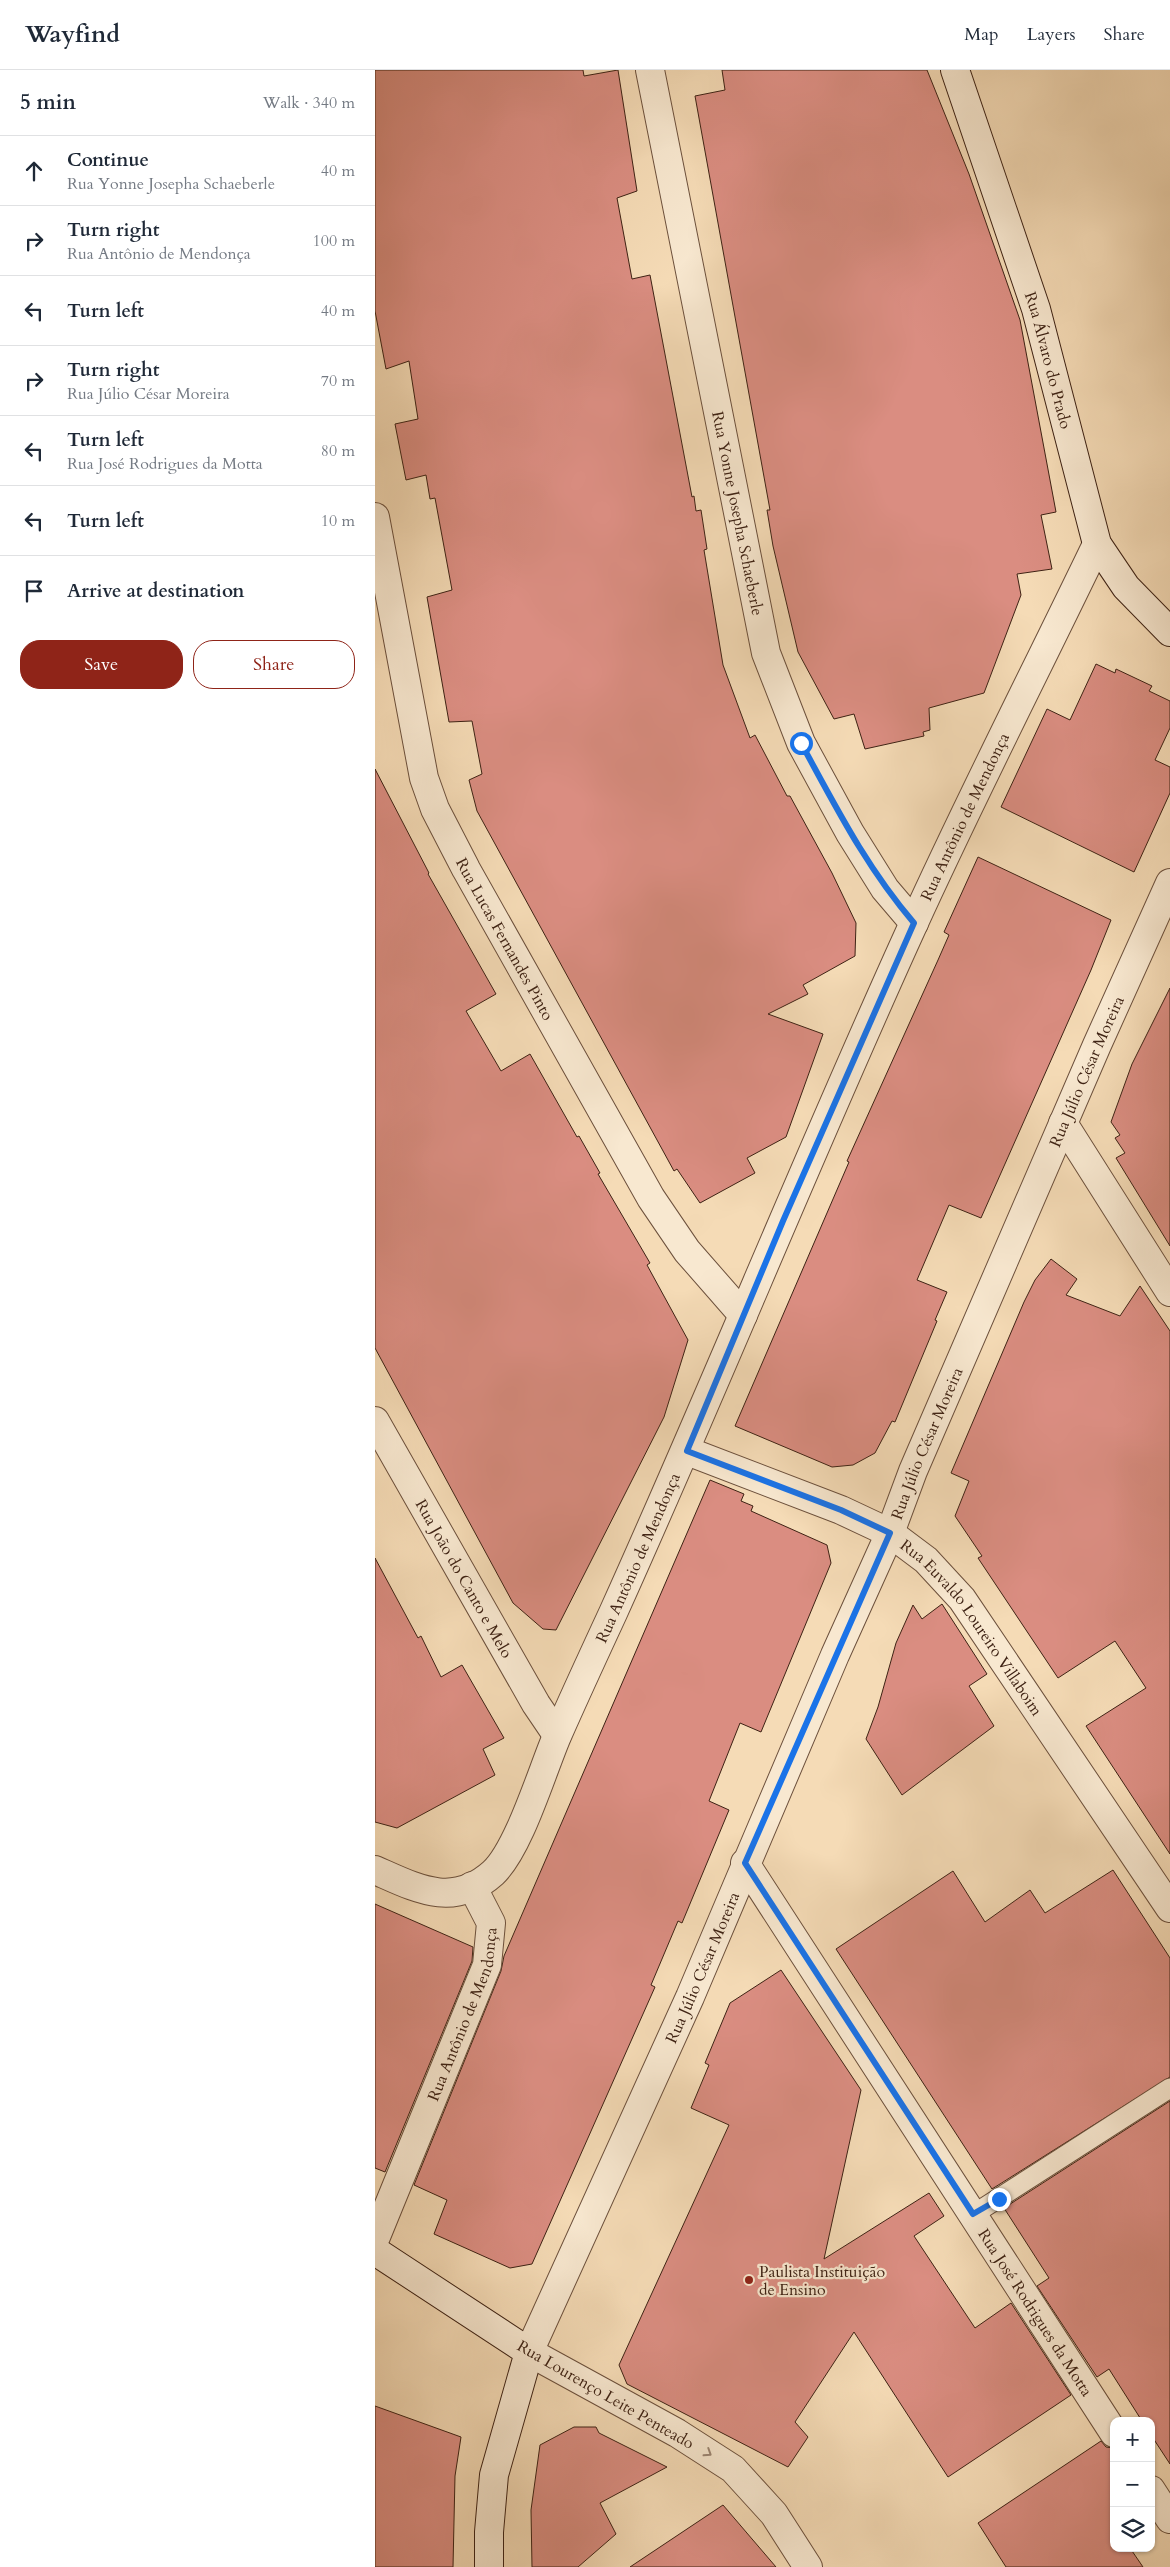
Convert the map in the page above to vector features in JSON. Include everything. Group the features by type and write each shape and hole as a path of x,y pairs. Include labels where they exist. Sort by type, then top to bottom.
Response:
{"street":[{"name":"Rua Yonne Josepha Schaeberle","path":"650,70 767,653 801,743 845,825 885,889 914,923"},
{"name":"Rua Álvaro do Prado","path":"955,70 1036,309 1097,544 1125,587 1170,632"},
{"name":"Rua Lucas Fernandes Pinto","path":"375,517 424,778 435,809 466,870 651,1198 687,1251 743,1314"},
{"name":"Rua Antônio de Mendonça","path":"375,2239 487,1965 491,1923 472,1886 494,1872 512,1848 557,1735 687,1451 743,1314 914,923 1097,544"},
{"name":"Rua Júlio César Moreira","path":"489,2567 489,2532 494,2475 529,2352 690,1997 745,1863 890,1533 913,1471 1063,1123 1170,882"},
{"path":"1063,1123 1170,1292"},
{"name":"Rua João do Canto e Melo","path":"375,1421 531,1696 557,1735"},
{"name":"Rua Euvaldo Loureiro Villaboim","path":"687,1451 841,1510 890,1533 926,1560 962,1599 1169,1904"},
{"name":"Rua José Rodrigues da Motta","path":"745,1863 1110,2427"},
{"path":"375,1870 421,1890 447,1894 472,1886"},
{"name":"Rua Lourenço Leite Penteado","path":"375,2251 529,2352 677,2433 733,2469 774,2514 808,2567"},
{"path":"1155,2496 1170,2519"}],"lane":[{"path":"973,2214 1170,2088"}],"building":[{"path":"375,70 583,70 584,76 618,70 637,191 617,198 632,279 650,275 692,497 694,496 696,511 701,510 707,549 704,550 723,665 750,738 755,735 787,796 790,796 832,873 856,923 855,956 803,985 808,994 768,1014 823,1034 786,1137 747,1158 755,1173 700,1203 677,1169 674,1171 477,811 469,780 482,774 472,721 449,722 427,597 452,590 435,498 430,499 426,475 406,480 395,424 418,419 409,361 386,369 375,311"},
{"path":"722,70 927,70 969,174 1020,320 1056,512 1041,515 1052,569 1017,574 1021,595 984,693 929,708 930,730 923,732 924,736 865,749 854,714 834,719 798,652 773,546 767,510 770,510 695,96 725,90"},
{"path":"1096,664 1115,673 1116,669 1152,686 1149,691 1170,701 1170,728 1155,760 1170,767 1170,793 1134,872 1001,807 1047,709 1070,720"},
{"path":"375,769 428,874 496,994 466,1011 501,1071 530,1054 577,1137 579,1136 600,1173 598,1174 650,1263 647,1265 688,1340 664,1417 556,1630 543,1629 513,1603 375,1348"},
{"path":"978,857 1111,920 1091,970 981,1218 949,1205 917,1280 947,1292 895,1422 892,1421 875,1453 853,1465 832,1467 735,1426 849,1162 847,1161 949,935 944,932"},
{"path":"1170,988 1170,1246 1116,1158 1125,1153 1115,1138 1120,1135 1111,1122 1132,1064"},
{"path":"1051,1259 1077,1279 1066,1295 1120,1316 1140,1286 1170,1331 1170,1854 1086,1726 1146,1688 1115,1641 1058,1678 978,1558 982,1556 955,1516 969,1481 951,1473 1024,1302 1035,1280"},
{"path":"710,1480 744,1494 741,1501 753,1506 751,1511 827,1545 831,1563 761,1732 740,1723 709,1801 729,1810 682,1923 678,1921 651,1985 655,1987 532,2264 510,2268 434,2234 447,2200 414,2185 501,1971 504,1956"},
{"path":"375,1558 418,1638 421,1636 441,1677 462,1665 504,1738 483,1749 495,1775 397,1828 375,1822"},
{"path":"942,1604 987,1674 969,1686 994,1726 902,1795 866,1739 878,1707 896,1643 913,1605 922,1619"},
{"path":"1113,1870 1170,1958 1170,2077 992,2189 836,1949 953,1871 985,1922 1030,1890 1045,1913"},
{"path":"375,1904 473,1947 472,1961 385,2172 375,2168"},
{"path":"781,1970 861,2090 824,2259 929,2193 944,2216 914,2236 975,2328 1011,2303 1071,2395 948,2477 854,2332 795,2422 808,2437 788,2467 627,2384 619,2365 729,2125 691,2108 709,2065 705,2063 730,2003"},
{"path":"1170,2101 1170,2464 1155,2441 1155,2417 1139,2417 1109,2369 1097,2377 1037,2286 1049,2278 1004,2208"},
{"path":"375,2406 461,2437 455,2476 453,2567 375,2567"},
{"path":"574,2427 596,2427 599,2433 667,2467 600,2503 616,2534 578,2567 532,2567 531,2510 540,2445"},
{"path":"1101,2441 1106,2447 1110,2448 1110,2552 1133,2552 1143,2567 1006,2567 978,2523"},
{"path":"723,2505 776,2567 630,2567"}],"place":[{"name":"Paulista Instituição de Ensino","path":"749,2280"}],"route":[{"path":"801,743 850,833 885,889 914,923 743,1314 687,1451 841,1510 890,1533 745,1863 973,2214 999,2199"}]}
